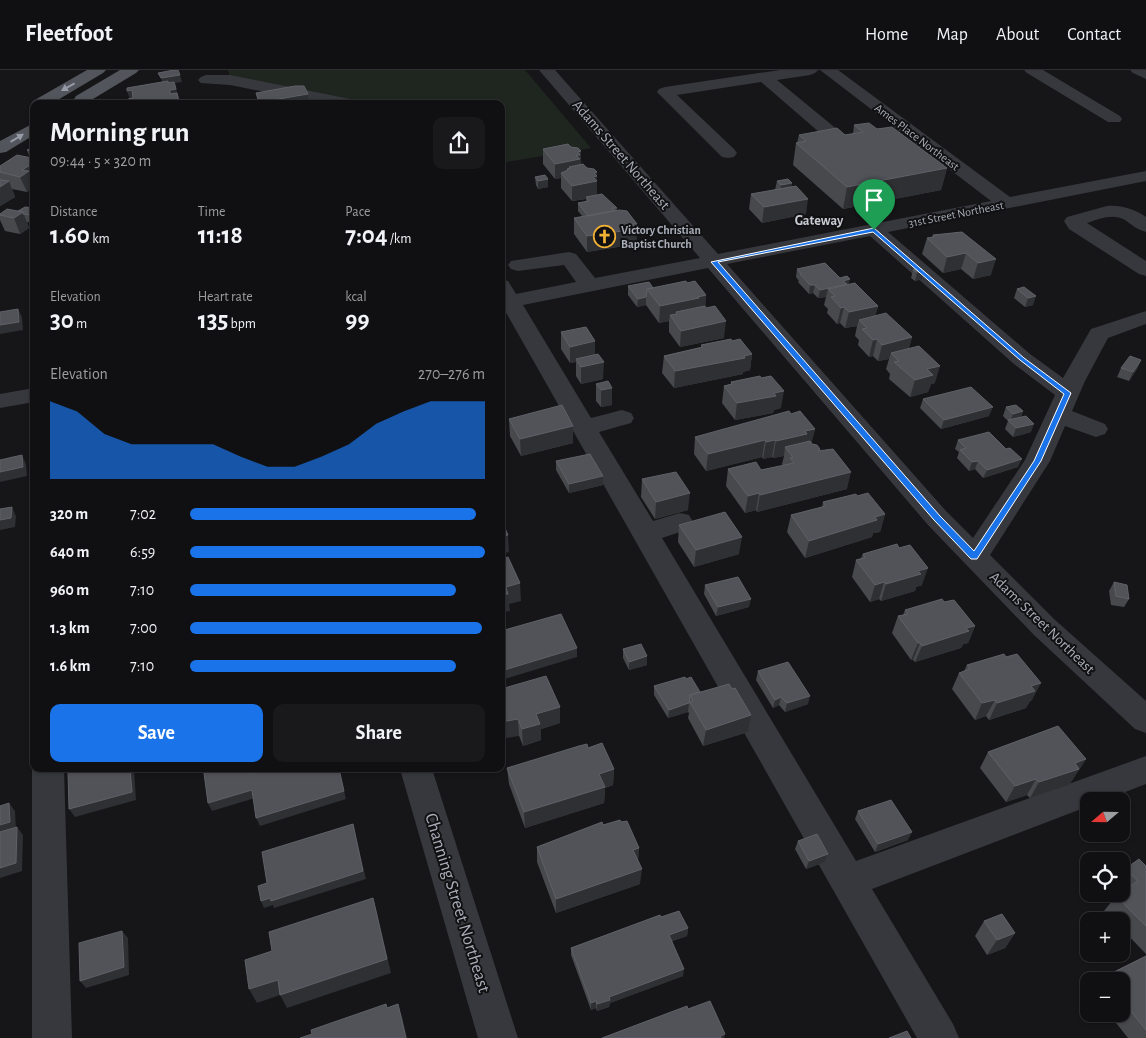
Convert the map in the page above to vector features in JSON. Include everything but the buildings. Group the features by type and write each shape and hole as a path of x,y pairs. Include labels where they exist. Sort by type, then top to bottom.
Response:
{"main road":[{"path":"44,100 98,70"},
{"path":"81,100 131,70"},
{"path":"0,148 30,130"}],"street":[{"name":"Adams Street Northeast","path":"547,70 937,518 1075,657 1146,720"},
{"path":"728,153 665,92 810,70"},
{"name":"Ames Place Northeast","path":"828,70 1006,204"},
{"path":"1032,70 1114,119"},
{"path":"1138,70 1146,74"},
{"path":"211,96 205,75 330,100"},
{"path":"764,77 840,141 909,130"},
{"name":"31st Street Northeast","path":"508,289 590,286 1146,176"},
{"path":"1069,191 1102,213"},
{"path":"1146,226 1126,213 1120,212 1102,213 1074,221 1076,225 1146,270"},
{"path":"874,230 1022,359 1063,403 1096,430"},
{"path":"590,286 569,258 508,289 584,428 939,1038"},
{"path":"974,557 1037,461 1063,403 1099,334 1146,317"},
{"path":"0,401 30,396"},
{"path":"584,428 622,418"},
{"path":"646,533 680,522"},
{"path":"848,881 1146,770"},
{"path":"48,772 52,1038"},
{"name":"Channing Street Northeast","path":"417,772 498,1038"}],"shaded area":[{"path":"228,70 525,70 591,148 505,162 505,100 342,100 230,77"}],"place":[{"name":"Victory Christian Baptist Church","path":"605,237"}],"district":[{"name":"Gateway","path":"819,221"}],"route":[{"path":"874,230 1022,359 1068,393 1037,461 974,557 937,518 714,262 874,230"}]}
